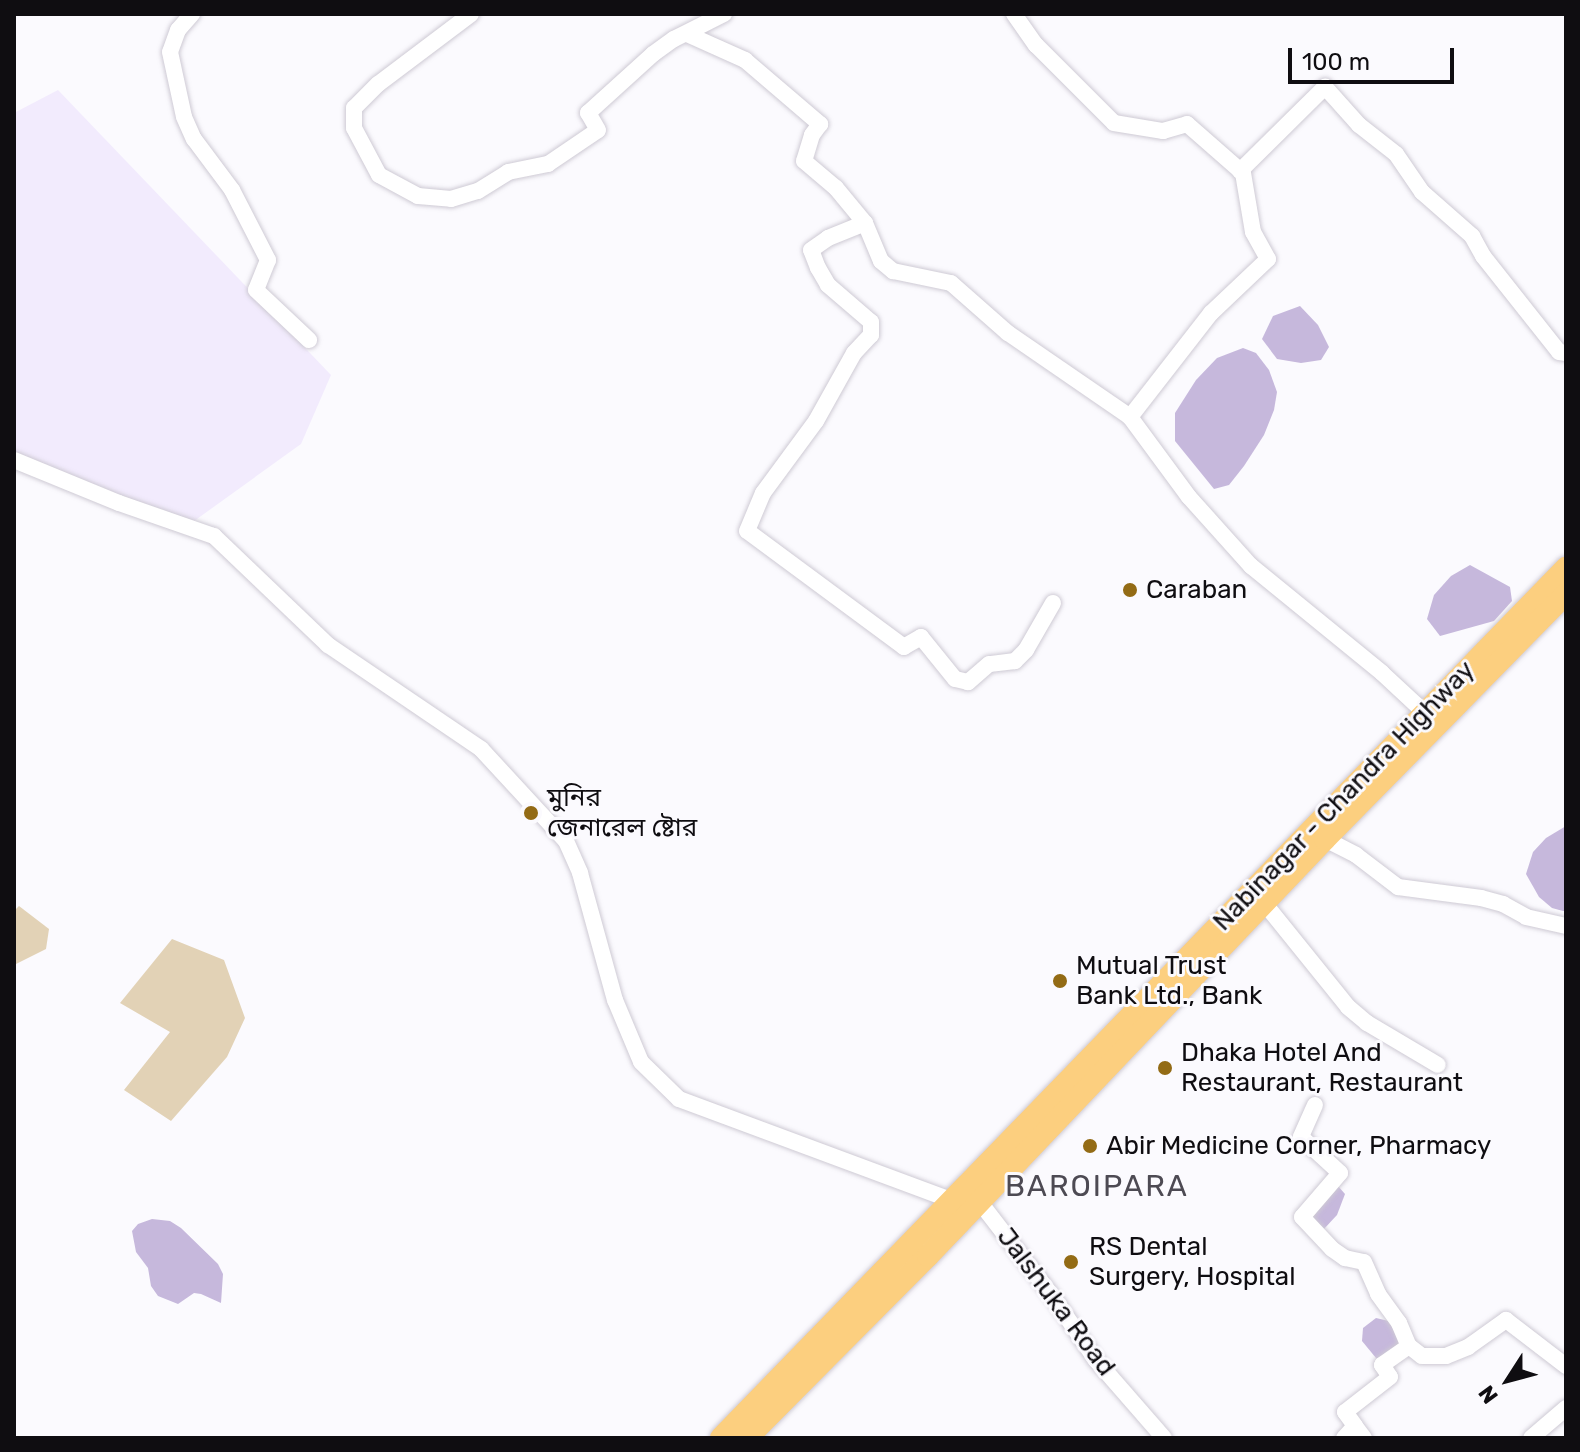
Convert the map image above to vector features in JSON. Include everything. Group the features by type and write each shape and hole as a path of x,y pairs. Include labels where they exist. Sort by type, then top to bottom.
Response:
{"highway":[{"name":"Nabinagar - Chandra Highway","path":"721,1438 1566,568"},
{"name":"Nabinagar - Chandra Highway","path":"747,1438 1566,594"}],"street":[{"path":"192,14 178,30 170,52 184,117 194,139 232,190 268,260 256,290 309,340"},
{"path":"471,14 378,84 354,108 354,128 379,175 418,196 451,199 478,191 508,172 548,164 598,130 588,113 592,108 653,54 714,17"},
{"path":"1014,14 1036,45 1114,123 1163,131 1187,124 1240,171 1253,232 1268,259 1211,313 1130,417"},
{"path":"687,34 745,60 820,124 812,135 804,161 836,188 865,223 881,261 893,271 951,283 1008,333 1130,417 1189,497 1251,566 1382,673 1425,713"},
{"path":"1240,171 1325,87 1359,125 1396,154 1422,192 1472,236 1483,256 1559,352 1566,353"},
{"path":"865,223 841,231 811,250 828,285 871,322 871,335 854,353 816,421 763,493 747,531 904,647 921,637 955,679 968,682 989,664 1015,661 1026,650 1053,603"},
{"path":"14,460 119,503 214,536 328,645 481,749 566,841 580,873 615,1000 641,1062 679,1099 953,1201"},
{"path":"1325,839 1356,855 1398,887 1481,898 1503,904 1526,917 1566,926"},
{"path":"1265,904 1348,1007 1367,1023 1438,1065"},
{"path":"1315,1105 1301,1137 1340,1173 1302,1217 1332,1249 1345,1258 1364,1262 1378,1294 1399,1323 1409,1346 1422,1356 1446,1356 1468,1347 1506,1320 1566,1366"},
{"name":"Jalshuka Road","path":"979,1201 1044,1284 1096,1360 1164,1438"},
{"path":"1355,1434 1345,1412 1390,1377 1382,1365 1409,1346"},
{"path":"1531,1438 1566,1408"}],"shaded area":[{"path":"58,90 331,375 301,444 190,524 14,456 14,113"},
{"path":"1300,306 1318,325 1329,347 1321,360 1301,363 1277,359 1262,339 1273,316"},
{"path":"1243,348 1256,353 1269,370 1277,392 1274,410 1264,435 1244,466 1229,485 1214,489 1175,441 1175,413 1196,380 1217,358"},
{"path":"1470,565 1510,587 1512,601 1494,621 1440,636 1427,619 1434,595 1451,576"},
{"path":"1566,826 1566,911 1563,911 1552,908 1539,897 1526,874 1533,852 1546,838"},
{"path":"19,906 49,929 46,949 14,965 14,911"},
{"path":"172,939 224,960 245,1018 227,1057 171,1121 124,1090 170,1032 120,1003"},
{"path":"1338,1186 1345,1194 1337,1215 1323,1230 1316,1227 1312,1214"},
{"path":"152,1219 170,1221 181,1228 218,1264 223,1274 221,1303 194,1293 178,1304 158,1296 151,1286 148,1268 136,1252 132,1231 138,1224"},
{"path":"1376,1318 1393,1322 1403,1344 1383,1359 1376,1358 1362,1341 1363,1328"}],"place":[{"name":"Caraban","path":"1130,590"},
{"name":"মুনির জেনারেল ষ্টোর","path":"531,813"},
{"name":"Mutual Trust Bank Ltd., Bank","path":"1060,981"},
{"name":"Dhaka Hotel And Restaurant, Restaurant","path":"1165,1068"},
{"name":"Abir Medicine Corner, Pharmacy","path":"1090,1146"},
{"name":"RS Dental Surgery, Hospital","path":"1071,1262"}],"district":[{"name":"BAROIPARA","path":"1097,1186"}]}
